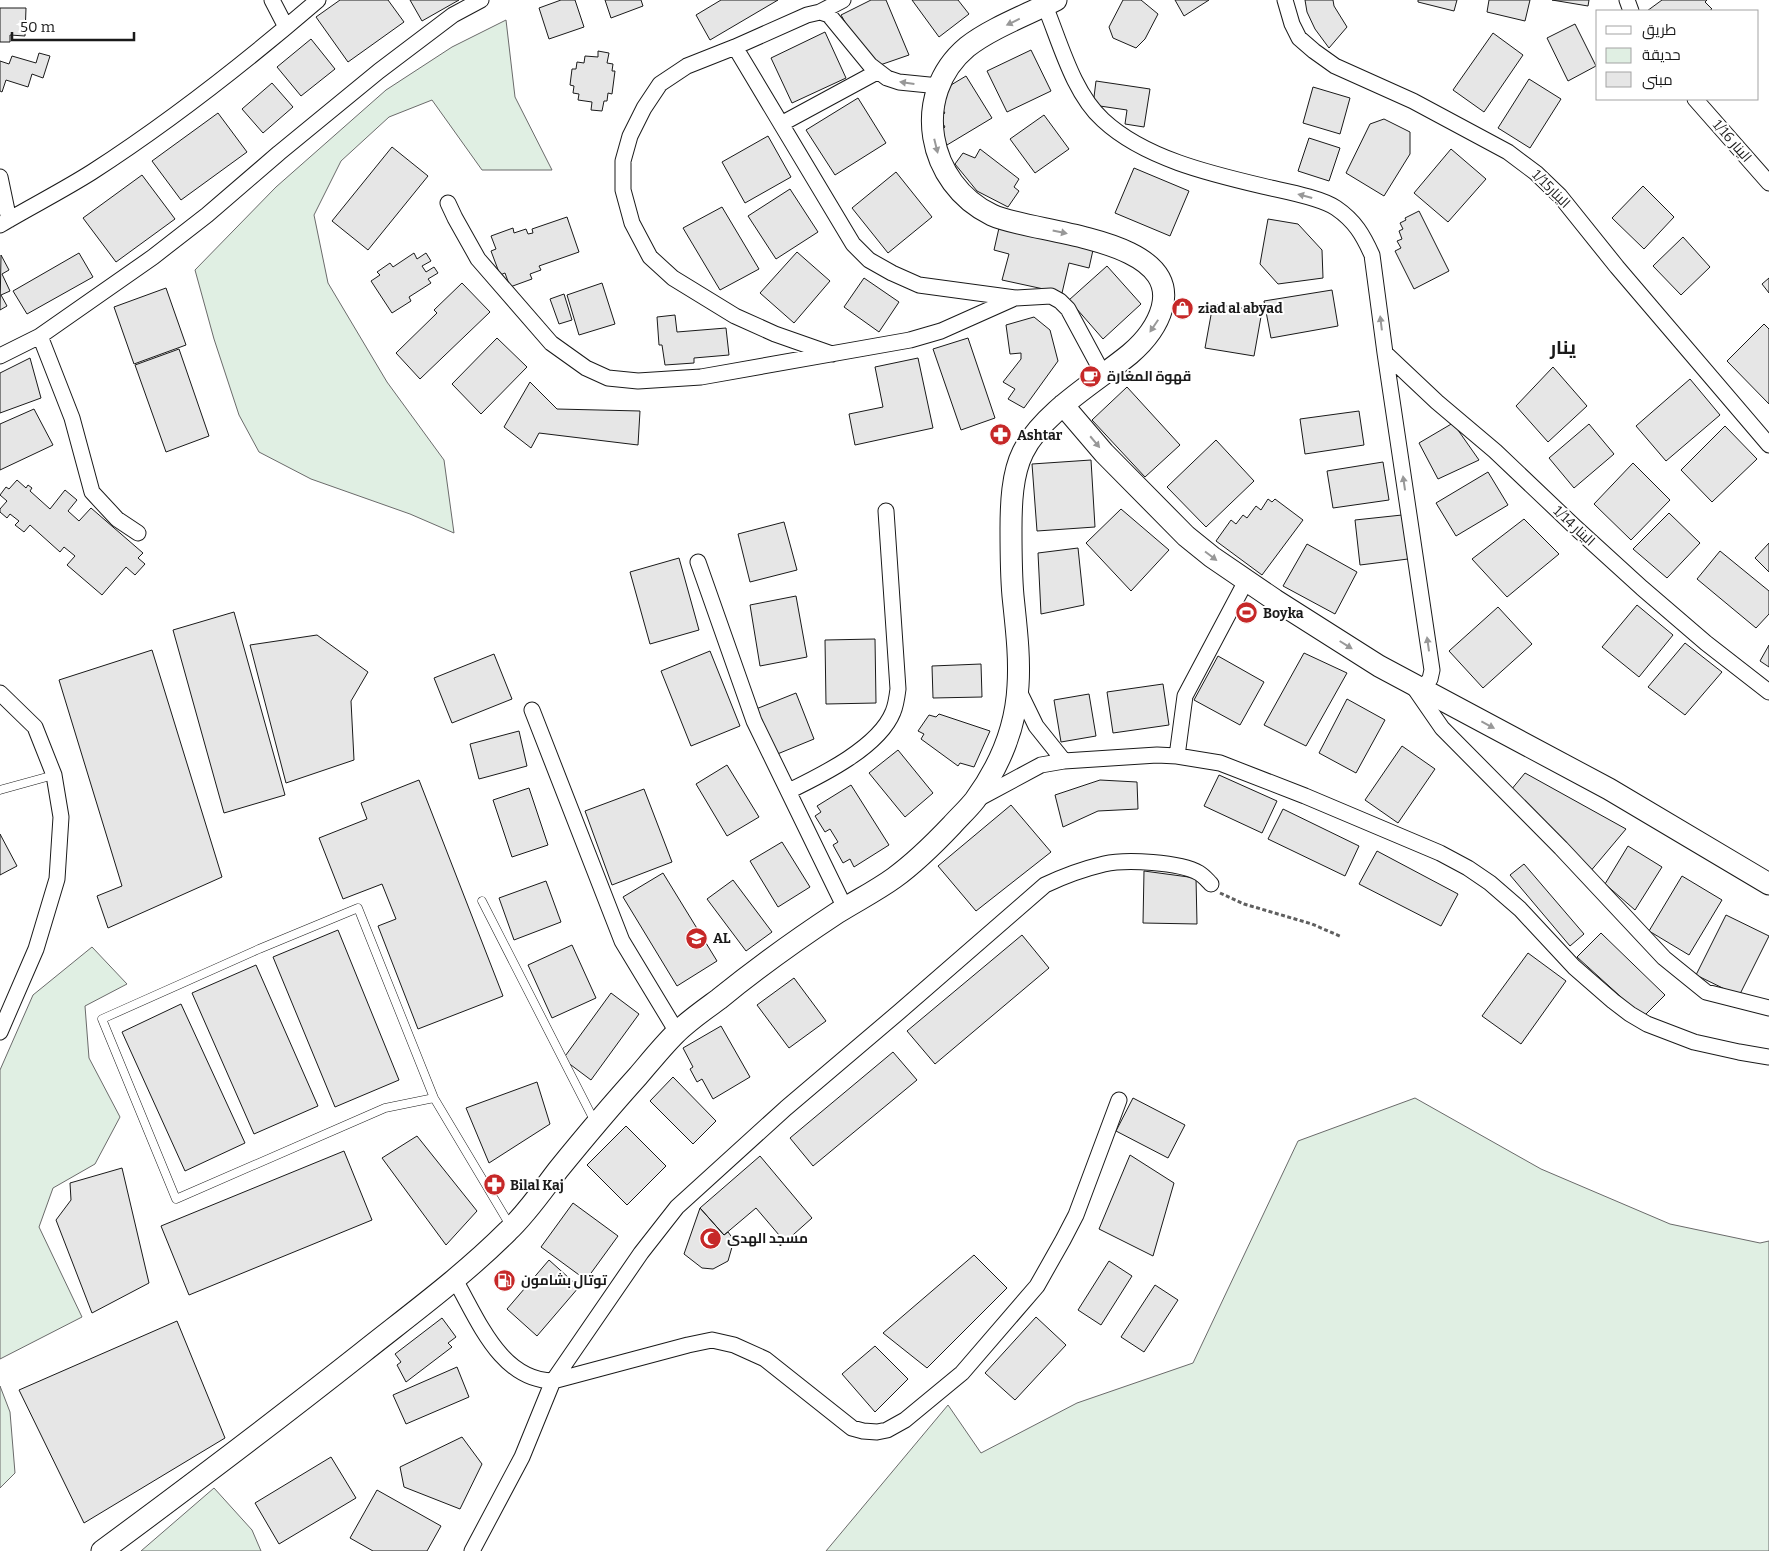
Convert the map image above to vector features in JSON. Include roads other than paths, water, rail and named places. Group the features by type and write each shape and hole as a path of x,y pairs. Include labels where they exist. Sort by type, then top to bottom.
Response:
{"main road":[{"path":"102,1551 258,1435 455,1280 512,1228 596,1124 677,1032 780,952 845,908 894,878 928,851 974,801 1004,752 1012,723 1018,689 1018,644 1011,564 1011,517 1015,475 1023,450 1063,405 1134,350 1157,322 1164,298 1162,285 1153,271 1135,255 1092,239 1005,220 975,205 962,194 942,168 934,142 932,123 934,104 939,86 949,66 964,49 982,37 1051,3"},
{"path":"1063,405 1104,453 1186,536 1212,557 1331,636 1416,686 1609,790 1769,884"}],"street":[{"path":"272,0 286,27"},
{"path":"0,177 4,215 91,173 187,106 318,0"},
{"path":"0,356 40,336 152,257 207,215 379,71 453,15 481,0"},
{"path":"832,354 775,334 735,316 673,278 650,257 632,223 623,190 622,161 630,136 644,108 660,84 687,66 736,47 807,15 820,12 842,0"},
{"name":"الينار1/15","path":"1285,0 1292,24 1300,38 1335,66 1413,101 1499,148 1536,173 1560,196 1617,267 1769,445"},
{"path":"1051,3 1084,98 1102,120 1130,141 1166,157 1222,177 1307,197 1335,207 1357,225 1372,255 1432,670 1430,679 1416,686 1442,728 1561,848 1664,958 1706,992 1769,1008"},
{"path":"820,12 833,19 877,72 898,82 939,86"},
{"path":"736,47 853,244 869,260 919,285 1015,298 1051,296 1068,309 1103,374"},
{"path":"781,124 877,72"},
{"name":"الينار 1/16","path":"1696,100 1769,183"},
{"path":"448,203 478,258 551,343 586,368 608,378 638,381 701,376 910,340 941,331 1015,298"},
{"path":"40,336 72,418 92,492 117,519 138,533"},
{"name":"الينار 1/14","path":"1385,353 1430,396 1494,451 1574,528 1706,643 1769,692"},
{"path":"789,791 820,776 872,742 886,727 894,711 898,690 886,511"},
{"path":"698,562 754,721 845,908"},
{"path":"1177,756 1185,696 1246,580"},
{"path":"1018,689 1036,726 1064,761"},
{"path":"0,693 35,727 54,775 61,817 57,879 36,949 0,1032"},
{"path":"532,710 622,941 677,1032"},
{"path":"974,801 1041,765 1064,761 1157,755 1177,756 1220,764 1266,780 1440,853 1490,883 1520,909 1574,967 1612,1001 1647,1024 1694,1042 1769,1057"},
{"path":"472,1551 522,1458 553,1381 641,1253 678,1207 786,1108 900,1012 1045,885 1099,866 1134,862 1185,868 1200,874 1211,884"},
{"path":"455,1280 489,1338 516,1370 528,1376 540,1380 553,1381 712,1340 734,1345 765,1359 852,1428 870,1432 887,1430 905,1420 962,1373 1036,1286 1076,1215 1119,1100"}],"lane":[{"path":"0,790 54,775"},
{"path":"482,900 596,1124"},
{"path":"434,1098 385,1108 176,1198 102,1019 259,949 358,908 434,1098 512,1228"}],"place":[{"name":"ziad al abyad","path":"1182,308"},
{"name":"قهوة المغارة","path":"1091,376"},
{"name":"Ashtar","path":"1001,435"},
{"name":"Boyka","path":"1247,613"},
{"name":"AL","path":"697,938"},
{"name":"Bilal Kaj","path":"494,1185"},
{"name":"مسجد الهدى","path":"711,1238"},
{"name":"توتال بشامون","path":"505,1280"}],"district":[{"name":"ينار","path":"1563,347"}]}
